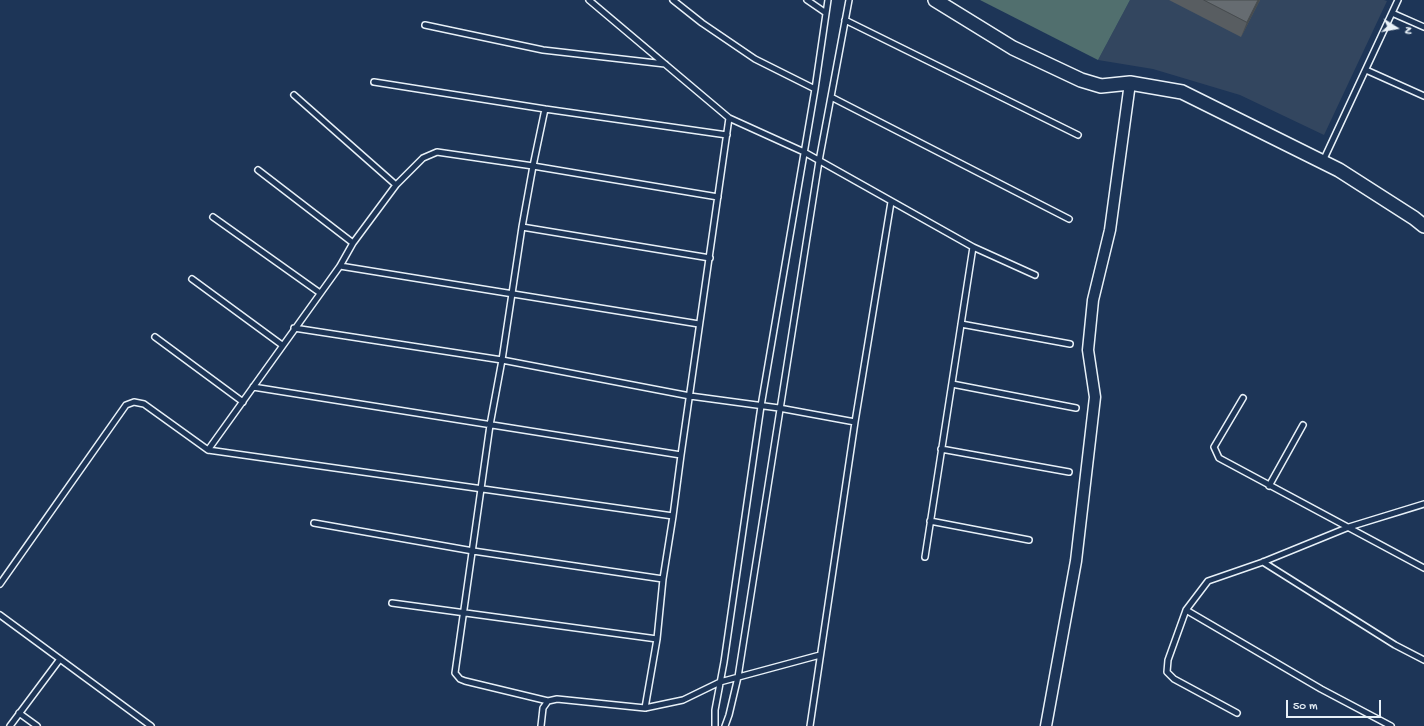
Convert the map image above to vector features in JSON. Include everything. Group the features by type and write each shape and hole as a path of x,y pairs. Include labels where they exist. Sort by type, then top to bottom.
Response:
{"street":[{"path":"935,0 1013,48 1081,80 1101,86 1130,83 1182,92 1339,170 1424,226"},
{"path":"1046,726 1076,561 1095,397 1088,350 1093,300 1110,230 1130,83"}],"lane":[{"path":"589,0 729,118 804,152 973,247 1035,275"},
{"path":"673,0 702,23 755,59 815,89"},
{"path":"807,0 826,12"},
{"path":"715,726 715,710 724,662 761,406 815,89 828,0"},
{"path":"725,726 738,677 779,408 819,161 849,0"},
{"path":"1323,162 1398,0"},
{"path":"1392,13 1424,27"},
{"path":"845,20 1078,135"},
{"path":"425,25 543,50 666,64"},
{"path":"1366,70 1424,96"},
{"path":"374,82 545,110 727,135"},
{"path":"294,95 396,185"},
{"path":"831,97 1069,219"},
{"path":"545,110 522,227 502,360 490,425 455,674 460,678 548,701 557,699 580,700 645,708 683,700 720,682 820,655"},
{"path":"645,708 657,639 663,579 729,118"},
{"path":"208,450 294,328 340,266 353,243 396,185 423,158 437,152 533,166 718,197"},
{"path":"258,170 353,243"},
{"path":"809,726 855,422 892,202"},
{"path":"213,217 320,293"},
{"path":"522,227 710,258"},
{"path":"925,557 973,247"},
{"path":"340,266 699,324"},
{"path":"192,280 282,345"},
{"path":"961,324 1070,344"},
{"path":"294,328 502,360 690,396 779,408 855,422"},
{"path":"154,337 243,402"},
{"path":"952,384 1076,408"},
{"path":"253,387 681,455"},
{"path":"1243,398 1214,447 1219,458 1424,568"},
{"path":"0,584 126,404 134,402 144,404 208,450 673,516"},
{"path":"1270,486 1303,425"},
{"path":"941,450 1069,472"},
{"path":"1237,713 1174,679 1167,672 1168,660 1186,610 1208,581 1263,562 1349,527 1424,504"},
{"path":"930,521 1029,540"},
{"path":"314,523 473,551 663,579"},
{"path":"1263,562 1395,645 1424,660"},
{"path":"392,603 657,639"},
{"path":"1186,610 1321,689 1391,726"},
{"path":"0,615 151,726"},
{"path":"10,726 60,659"},
{"path":"541,726 543,708 548,701"},
{"path":"19,713 37,726"}],"shaded area":[{"path":"1130,0 1387,1 1324,135 1240,95 1153,69 1098,60"}],"green space":[{"path":"980,0 1130,0 1098,60"}],"building":[{"path":"1204,0 1258,0 1247,22"}]}
